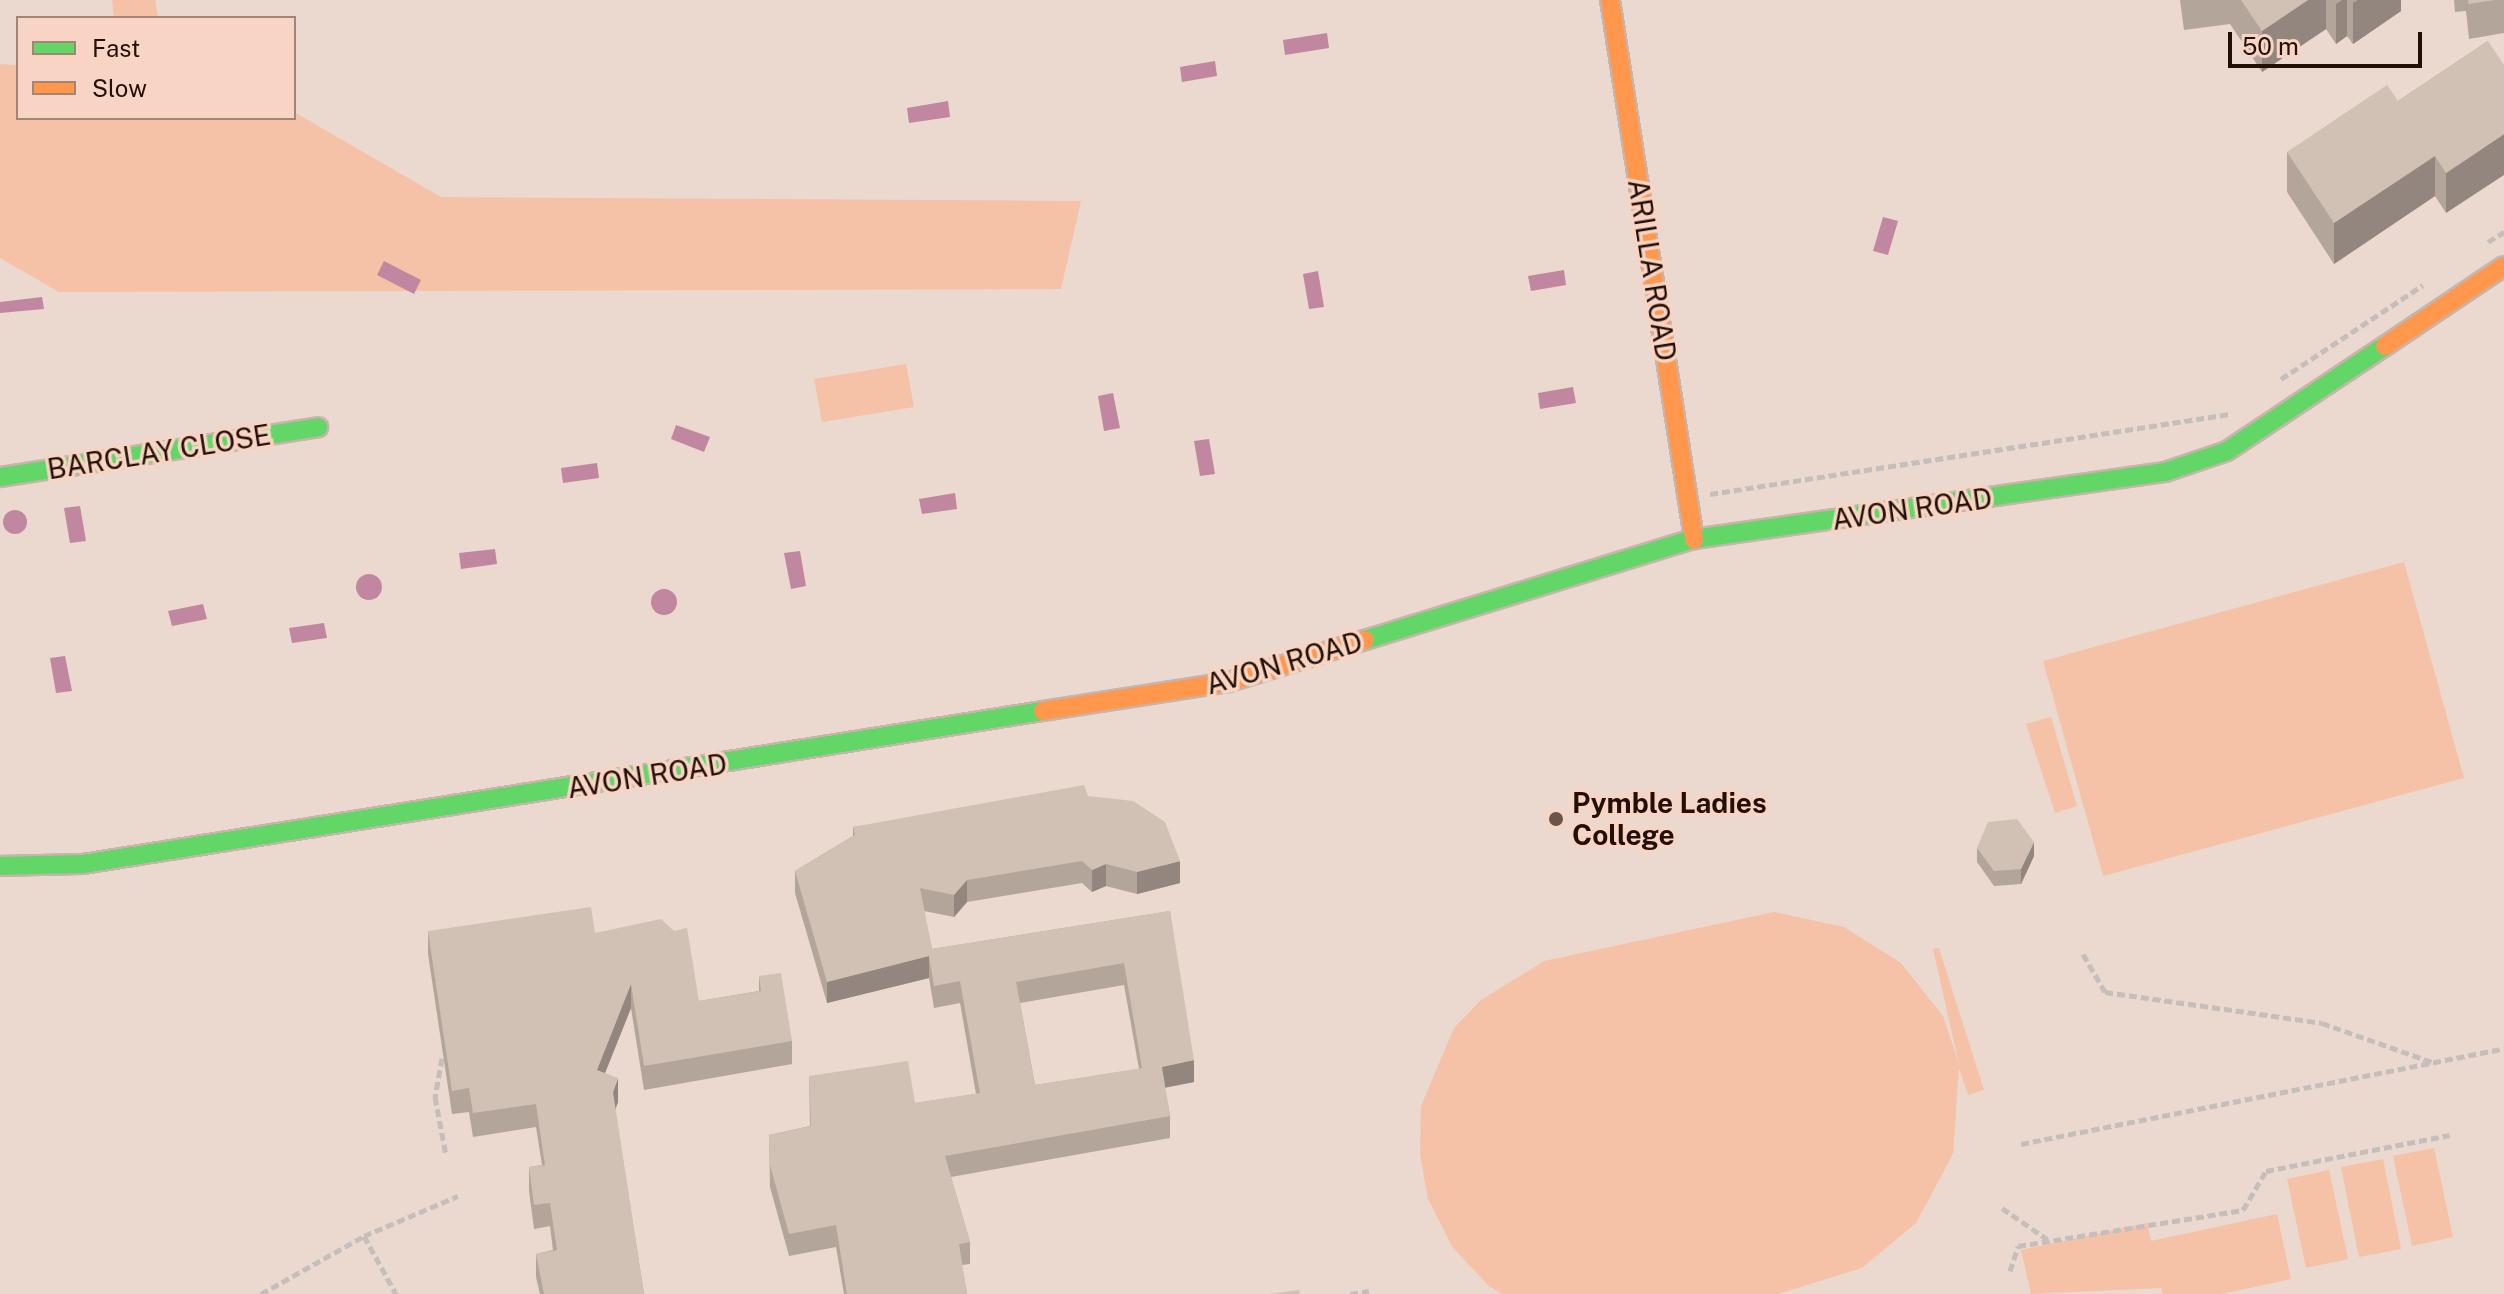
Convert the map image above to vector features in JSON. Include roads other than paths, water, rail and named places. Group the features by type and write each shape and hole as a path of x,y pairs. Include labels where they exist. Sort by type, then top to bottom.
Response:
{"street":[{"name":"ARILLA ROAD","path":"1610,0 1694,539"},
{"name":"AVON ROAD","path":"0,866 83,864 1229,682 1694,539 2165,472 2227,451 2504,266"},
{"name":"BARCLAY CLOSE","path":"0,477 318,427"}],"place":[{"name":"Pymble Ladies College","path":"1556,819"}]}
